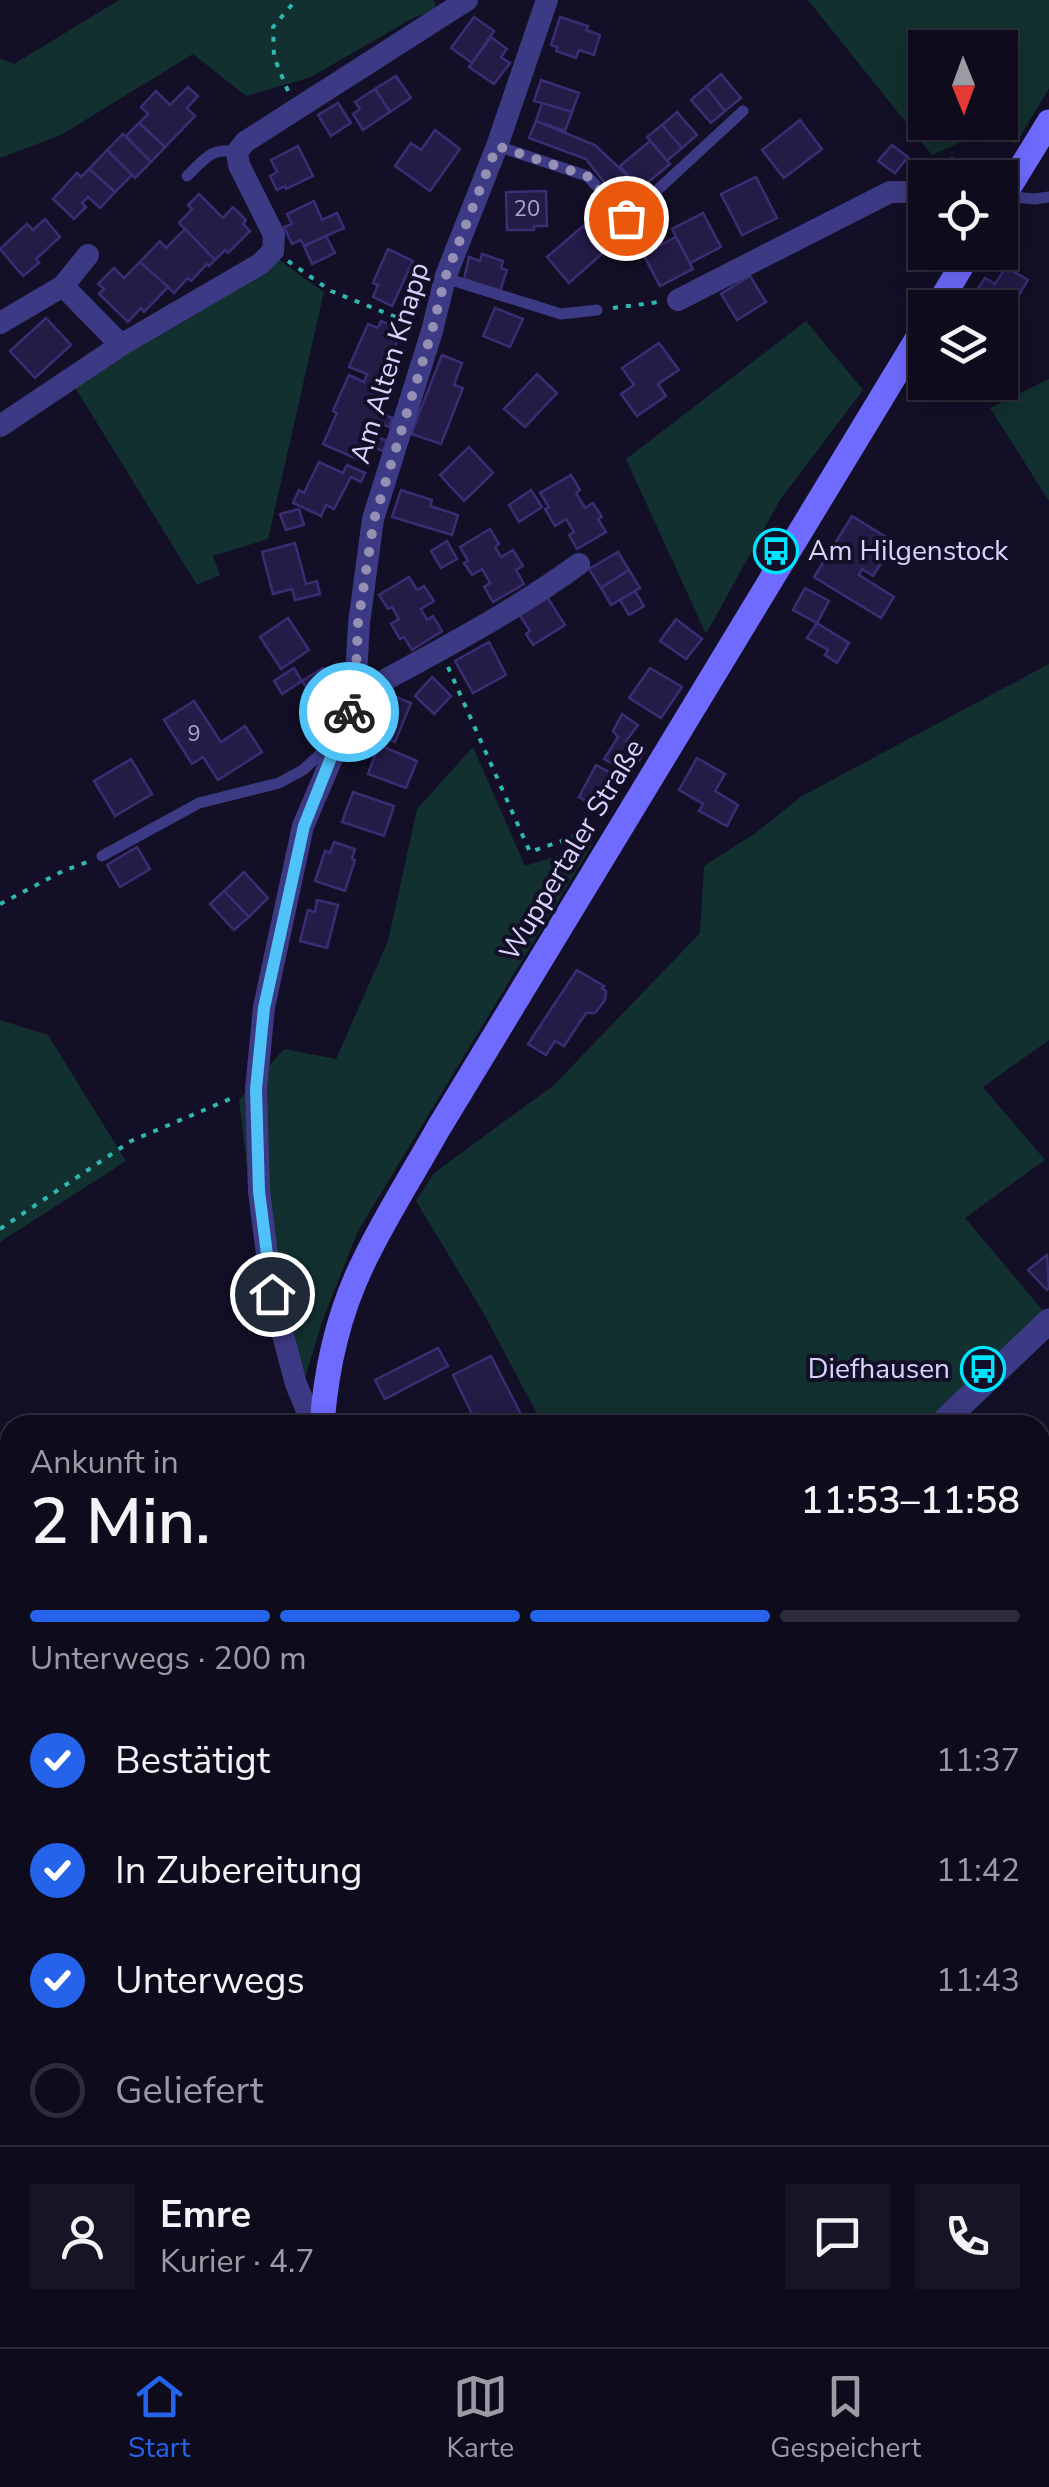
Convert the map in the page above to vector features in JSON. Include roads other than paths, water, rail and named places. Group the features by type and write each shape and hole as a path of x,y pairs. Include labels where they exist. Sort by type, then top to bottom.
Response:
{"main road":[{"path":"1018,173 1049,122"},
{"name":"Wuppertaler Straße","path":"323,1415 328,1370 340,1320 364,1260 438,1129 908,354"}],"street":[{"path":"0,426 121,345 260,264 274,251 274,235 239,165 237,152 245,142 467,0"},
{"name":"Am Alten Knapp","path":"309,1415 296,1384 272,1294 259,1191 256,1089 264,1008 304,826 354,697 358,623 374,520 445,278 548,0"},
{"path":"678,300 890,192 908,192"},
{"path":"0,323 63,286 88,255"},
{"path":"63,286 121,345"},
{"path":"354,697 580,564"},
{"path":"951,1415 1047,1326"}],"lane":[{"path":"497,146 587,176 626,218 743,111"},
{"path":"187,176 208,155 219,150 237,152"},
{"path":"1018,199 1049,198"},
{"path":"445,278 561,314 596,310"},
{"path":"102,856 200,804 279,783 303,770 340,736"}],"place":[{"name":"Am Hilgenstock","path":"776,551"},
{"name":"Diefhausen","path":"983,1369"}]}
